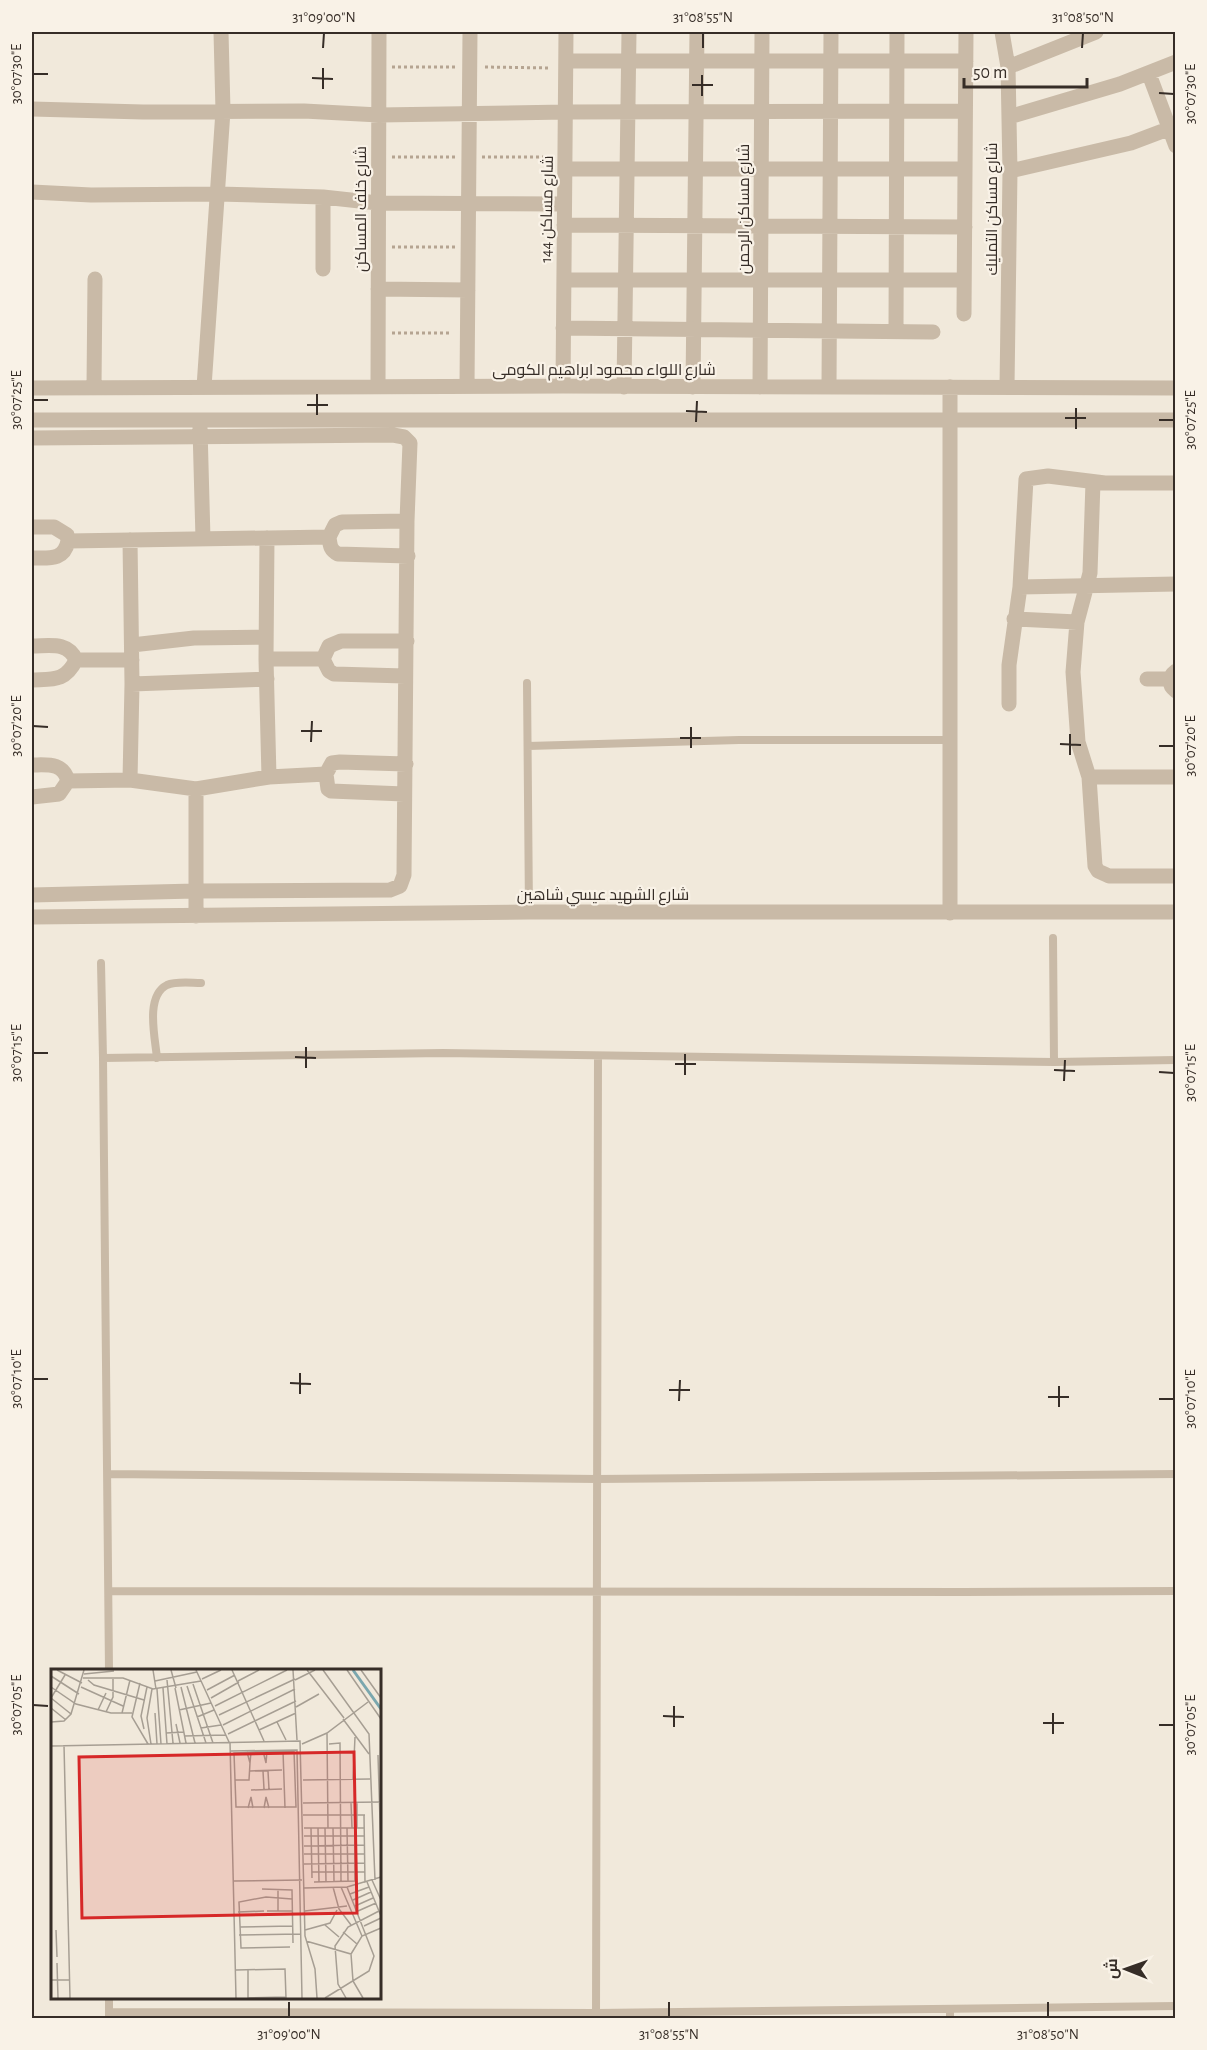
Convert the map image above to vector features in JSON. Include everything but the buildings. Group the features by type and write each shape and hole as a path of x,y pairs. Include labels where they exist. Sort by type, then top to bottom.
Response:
{"street":[{"path":"204,387 223,111 221,32"},
{"name":"شارع خلف المساكن","path":"378,386 379,32"},
{"path":"467,386 470,32"},
{"name":"شارع مساكن 144","path":"563,386 566,32"},
{"path":"624,387 629,32"},
{"path":"693,387 697,32"},
{"name":"شارع مساكن الرحمن","path":"760,387 762,32"},
{"path":"829,387 831,32"},
{"path":"896,332 897,32"},
{"path":"964,314 966,32"},
{"name":"شارع مساكن التمليك","path":"1002,32 1008,67 1010,171 1007,387"},
{"path":"1008,67 1060,38 1096,32"},
{"path":"566,61 966,61"},
{"path":"1009,117 1149,74 1176,62"},
{"path":"1149,74 1173,127 1176,146"},
{"path":"32,110 304,111 379,115 696,111 965,111"},
{"path":"1010,171 1131,143 1173,127"},
{"path":"565,169 965,169"},
{"path":"32,192 91,195 218,194 323,197 378,202 564,204"},
{"path":"323,197 323,269"},
{"path":"564,225 965,227"},
{"path":"94,387 95,279"},
{"path":"564,280 964,280"},
{"path":"378,289 468,290"},
{"path":"563,328 933,332"},
{"name":"شارع اللواء محمود ابراهيم الكومى","path":"32,388 563,386 1176,388"},
{"path":"950,387 950,913"},
{"path":"32,420 1176,420"},
{"path":"200,420 203,539"},
{"path":"32,438 400,435 408,439 410,443 407,521 404,875 400,886 396,888 32,896"},
{"path":"1009,704 1009,665 1020,587 1026,479 1060,477 1093,482 1176,483"},
{"path":"1093,482 1088,585 1077,622 1073,672 1078,742 1089,777 1094,860 1098,871 1109,876 1176,876"},
{"path":"407,521 342,522 335,525 329,537 330,547 338,554 408,555"},
{"path":"32,527 58,529 67,535 68,541 64,553 60,556 32,558"},
{"path":"68,541 329,537"},
{"path":"267,538 266,659 269,777"},
{"path":"130,540 132,652 130,780"},
{"path":"1020,587 1176,584"},
{"path":"1014,619 1077,622"},
{"path":"76,660 132,652 194,638 267,637"},
{"path":"323,659 329,646 341,641 406,642"},
{"path":"32,646 60,646 69,650 76,660"},
{"path":"266,659 323,659"},
{"path":"323,659 329,671 334,674 405,676"},
{"path":"32,680 63,677 76,660"},
{"path":"1147,679 1173,681"},
{"path":"132,684 267,680"},
{"path":"404,794 331,791 328,789 326,774 332,763 405,764"},
{"path":"32,765 58,766 64,771 68,781"},
{"path":"68,781 130,780 196,789 269,777 326,774"},
{"path":"1089,777 1176,777"},
{"path":"32,797 59,795 68,781"},
{"path":"196,789 196,916"},
{"name":"شارع الشهيد عيسي شاهين","path":"32,917 529,912 1176,912"}],"lane":[{"path":"527,683 529,912"},
{"path":"528,746 739,740 950,741"},
{"path":"1053,938 1054,1062"},
{"path":"101,963 109,1474 109,1669"},
{"path":"157,1058 153,1006 156,996 170,984 201,983"},
{"path":"103,1058 443,1053 1054,1062 1176,1060"},
{"path":"596,2016 598,1056"},
{"path":"109,1474 597,1479 1176,1474"},
{"path":"109,1591 1176,1591"},
{"path":"109,1999 109,2015 796,2015 950,2009 1176,2006"},
{"path":"950,2009 950,2019"}],"path":[{"path":"378,246 468,247"},
{"path":"378,333 467,334"}]}
